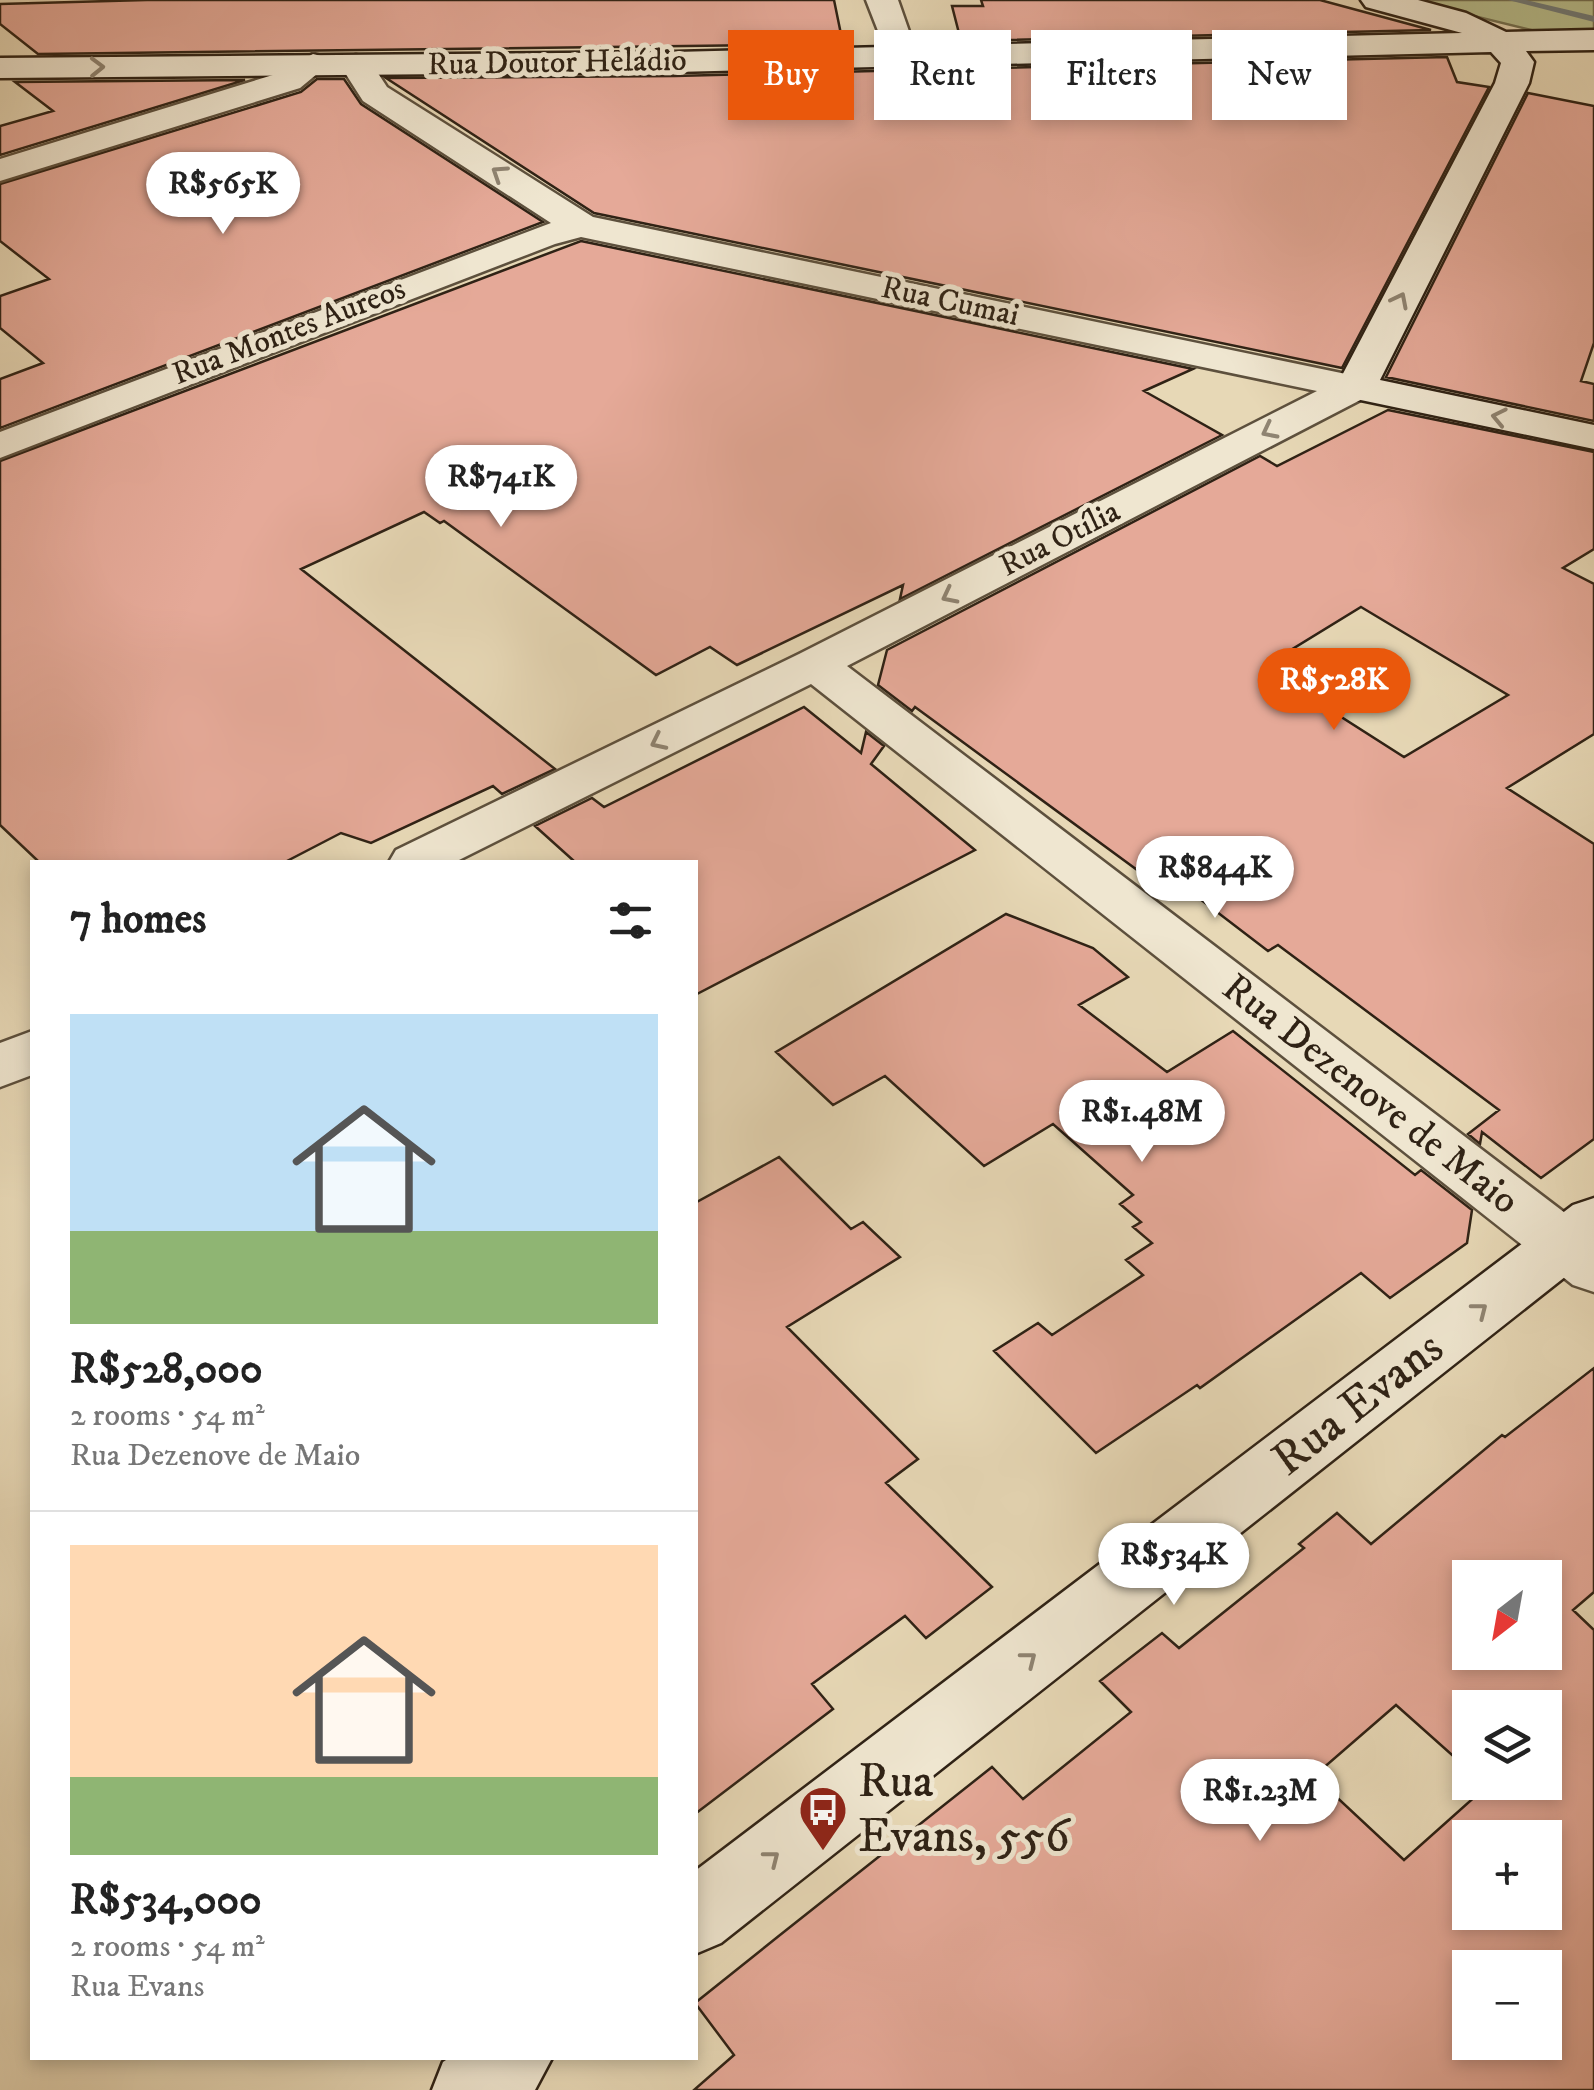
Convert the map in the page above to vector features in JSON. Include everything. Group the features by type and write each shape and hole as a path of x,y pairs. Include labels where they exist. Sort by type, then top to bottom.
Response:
{"street":[{"path":"882,0 893,30"},
{"path":"1356,387 1512,83 1518,62 1503,40 1455,20 1378,0"},
{"name":"Rua Doutor Heládio","path":"1011,54 1594,40"},
{"name":"Rua Doutor Heládio","path":"0,68 874,57"},
{"path":"0,170 288,81 313,64"},
{"name":"Rua Cumai","path":"356,65 375,94 581,226 1594,437"},
{"name":"Rua Montes Aureos","path":"6,443 327,316 542,236 581,226"},
{"name":"Rua Otília","path":"418,860 815,664 1356,387"},
{"path":"6,443 49,473"},
{"name":"Rua Dezenove de Maio","path":"815,664 1584,1245"},
{"path":"0,1067 30,1052"},
{"name":"Rua Evans","path":"698,1915 1584,1245"},
{"path":"471,2090 510,2060"}],"green space":[{"path":"1409,0 1594,0 1594,30 1535,31"}],"building":[{"path":"147,0 834,0 840,30 728,30 728,45 38,54 0,24 0,4"},
{"path":"981,0 1320,0 1431,30 1212,30 1212,35 1192,36 1192,30 1031,30 1031,39 1011,40 1011,30 958,30 952,6 983,6"},
{"path":"1447,57 1457,82 1489,87 1342,368 594,213 386,78 728,75 728,120 854,120 854,72 874,71 874,120 1011,120 1011,68 1031,67 1031,120 1192,120 1192,63 1212,63 1212,120 1347,120 1347,59"},
{"path":"317,79 344,79 361,104 543,222 0,428 0,379 43,363 0,328 0,296 49,279 0,241 0,184 301,92"},
{"path":"245,80 0,155 0,126 53,111 15,82"},
{"path":"1528,93 1594,106 1594,343 1581,381 1594,384 1594,421 1386,377"},
{"path":"581,241 1193,369 1144,391 1222,435 900,599 903,585 737,665 710,647 656,675 444,521 440,523 424,512 301,569 555,769 502,794 493,786 371,843 341,833 289,860 37,860 0,825 0,461"},
{"path":"1388,410 1594,452 1594,549 1563,568 1594,584 1594,734 1507,788 1594,844 1594,1139 1541,1178 1482,1132 1480,1144 1468,1134 1499,1110 1278,945 1268,951 1187,889 1174,897 915,707 912,711 878,685 887,650 1260,456 1277,466","holes":["1361,607 1508,695 1404,757 1263,667"]},
{"path":"804,707 861,753 866,732 884,746 871,764 975,850 698,993 698,860 573,860 535,826 592,798 604,807"},
{"path":"1006,914 1093,948 1128,977 1079,1005 1167,1072 1233,1031 1415,1175 1421,1170 1472,1210 1467,1243 1390,1298 1361,1273 1200,1388 1197,1385 1096,1453 994,1351 1038,1323 1052,1335 1143,1275 1126,1260 1152,1243 1133,1227 1141,1222 1120,1204 1133,1195 1053,1124 984,1166 885,1076 833,1105 776,1052"},
{"path":"779,1157 851,1229 863,1222 900,1257 787,1327 918,1459 886,1483 992,1587 926,1638 905,1616 812,1684 833,1709 698,1812 698,1201"},
{"path":"1594,1368 1594,1592 1573,1610 1594,1630 1594,2090 694,2090 734,2055 698,2007 698,2001 992,1767 1023,1799 1131,1712 1100,1681 1162,1633 1179,1648 1304,1548 1299,1544 1337,1513 1371,1544 1502,1435 1505,1437","holes":["1452,1690 1562,1690 1562,1800 1471,1800 1404,1860 1314,1776 1396,1705 1452,1755"]}],"waterway":[{"path":"1513,0 1594,19"}],"place":[{"name":"Rua Evans, 556","path":"823,1852"}]}
